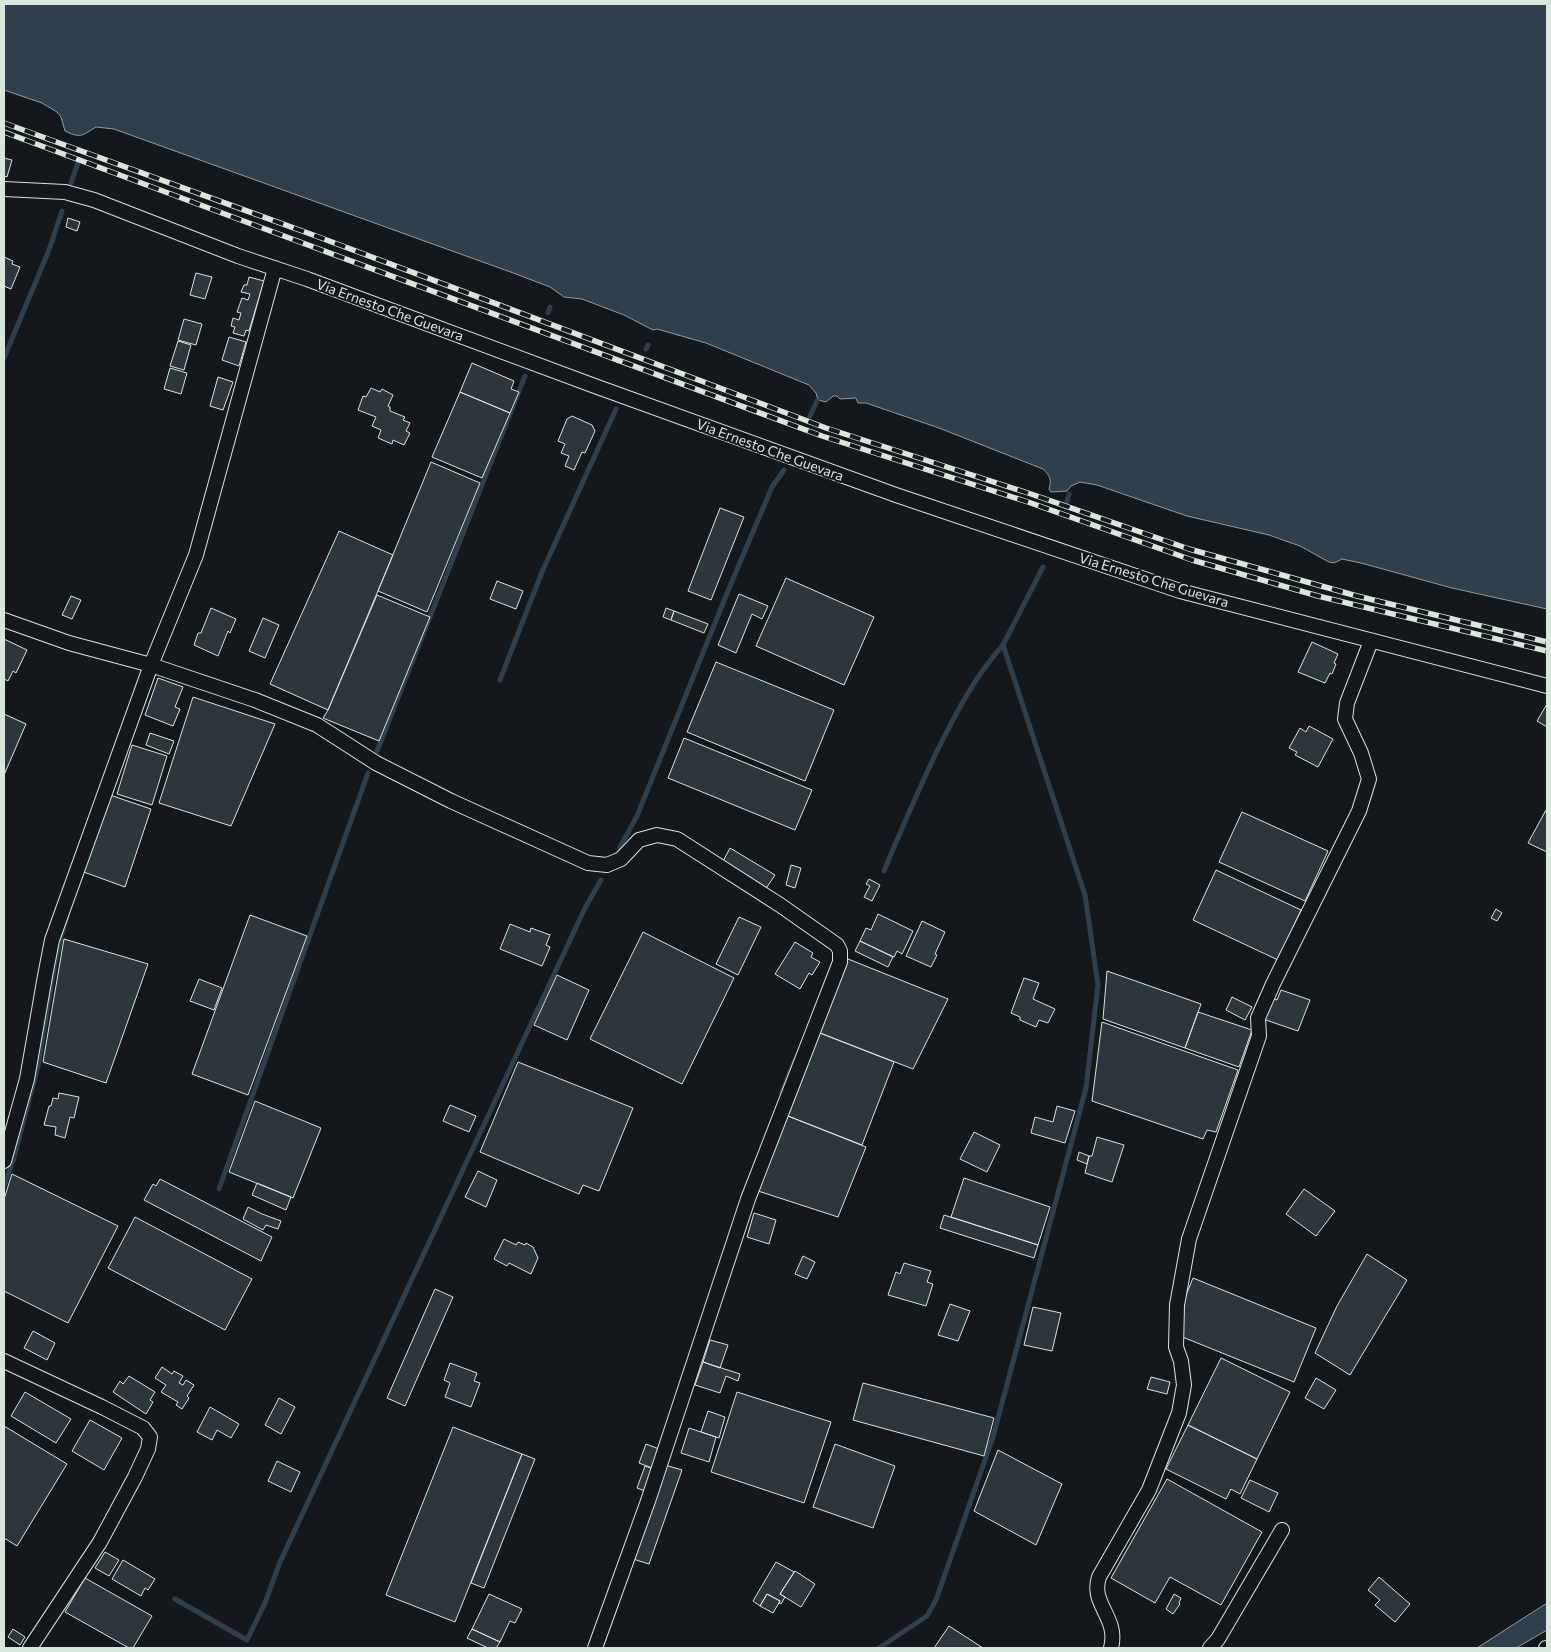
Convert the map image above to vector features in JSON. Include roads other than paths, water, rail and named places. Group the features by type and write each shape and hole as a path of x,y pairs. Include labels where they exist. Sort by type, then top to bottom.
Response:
{"street":[{"name":"Via Ernesto Che Guevara","path":"4,189 65,192 94,200 238,256 896,495 1180,591 1547,686"},
{"path":"4,1161 27,1079 52,940 151,665 196,555 275,268"},
{"path":"4,620 69,642 151,665 255,700 317,725 385,767 451,801 588,863 608,865 621,859 639,840 657,835 677,839 772,899 837,945 840,951 840,962 748,1199 651,1492 594,1648"},
{"path":"1111,1648 1113,1641 1112,1625 1099,1598 1096,1587 1099,1576 1149,1490 1179,1412 1184,1385 1181,1361 1176,1347 1177,1305 1189,1239 1259,1036 1258,1018 1272,984 1359,811 1369,779 1361,753 1345,719 1347,702 1371,641"},
{"path":"4,1361 143,1428 150,1437 148,1449 135,1477 100,1542 30,1648"},
{"path":"1210,1648 1218,1639 1282,1530"}],"water":[{"path":"4,4 1547,4 1547,609 1452,588 1361,563 1342,559 1334,563 1329,562 1300,546 1269,535 1187,516 1097,485 1080,482 1071,486 1067,491 1051,492 1049,489 1050,478 1043,469 939,428 866,403 858,403 856,398 840,399 837,396 833,396 826,402 818,400 816,393 809,385 706,343 657,329 653,330 624,315 582,299 564,297 550,287 516,274 114,129 96,127 82,135 75,135 65,131 61,117 57,112 42,103 4,90"},
{"path":"1547,1603 1547,1630 1516,1648 1477,1648"}],"waterway":[{"path":"71,183 79,160"},
{"path":"4,358 49,250 62,211"},
{"path":"548,313 550,307"},
{"path":"646,349 648,345"},
{"path":"377,751 525,376"},
{"path":"810,416 817,401"},
{"path":"500,680 542,572 616,409"},
{"path":"620,847 637,816 772,487 784,470"},
{"path":"1066,505 1069,494"},
{"path":"884,871 902,827 950,726 983,670 1003,645 1043,567"},
{"path":"879,1648 927,1616 936,1600 993,1437 1086,1088 1098,985 1085,895 1003,645"},
{"path":"219,1189 368,773"},
{"path":"175,1599 247,1640 265,1603 280,1562 585,908 601,880"},
{"path":"4,1186 13,1161 38,1066 55,963 67,917"},
{"path":"782,1092 795,1060"}],"railway":[{"path":"4,123 316,236 826,428 1031,494 1189,549 1357,596 1547,642"},
{"path":"4,132 822,436 1028,502 1192,560 1318,596 1547,651"}]}
